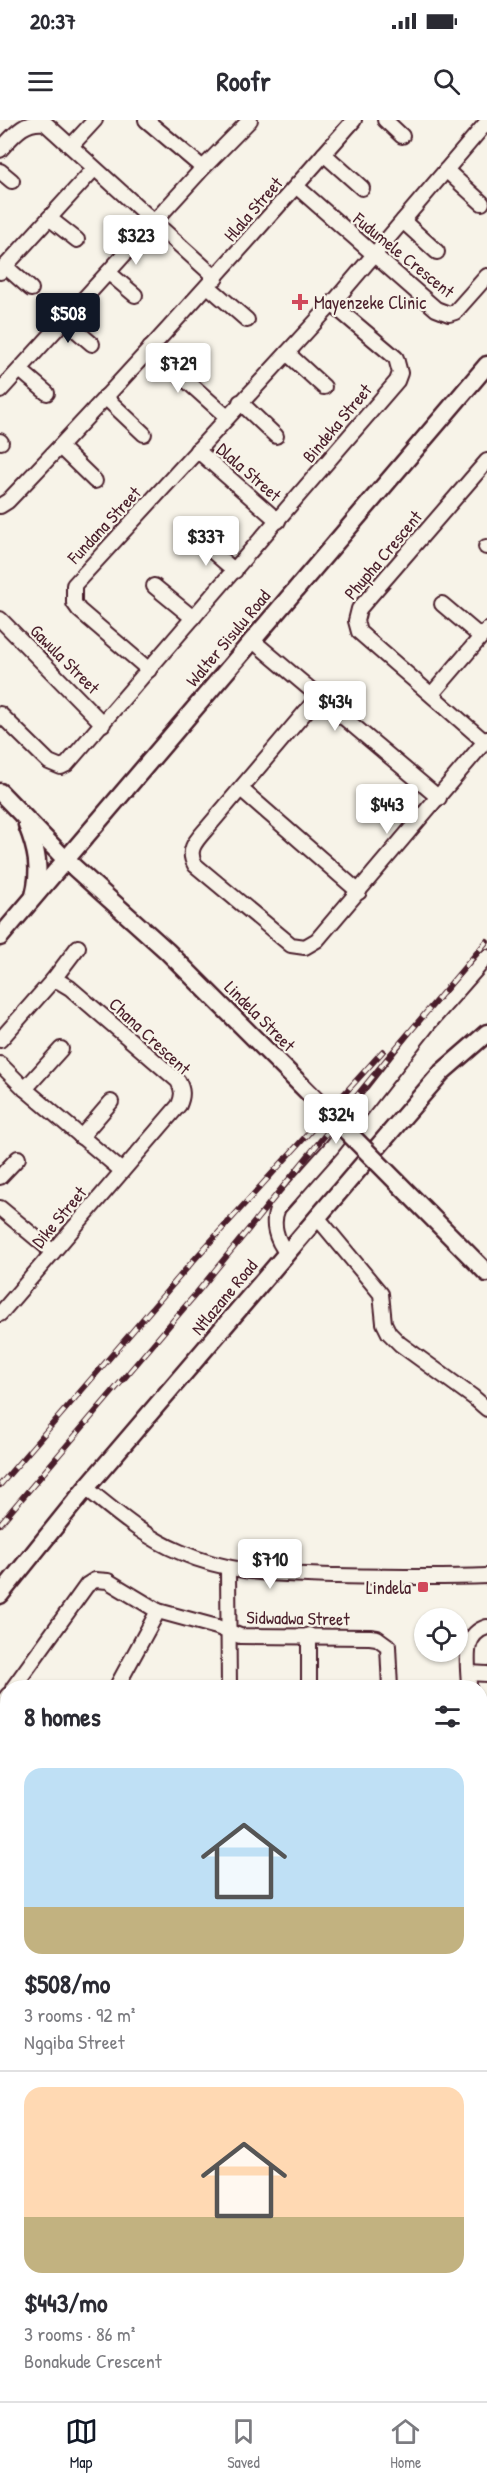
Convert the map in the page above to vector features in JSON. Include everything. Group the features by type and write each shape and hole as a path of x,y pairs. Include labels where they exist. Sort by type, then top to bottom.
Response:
{"street":[{"path":"0,150 25,123 36,120 45,123 155,223 247,320"},
{"path":"71,146 95,120"},
{"path":"146,120 203,168"},
{"name":"Hlala Street","path":"0,506 8,501 60,447 212,282 354,120"},
{"path":"385,120 402,136"},
{"path":"0,391 247,121"},
{"name":"Fundana Street","path":"149,670 79,610 74,603 73,591 79,578 332,304 487,122"},
{"path":"324,154 362,188"},
{"path":"31,289 3,269 94,169"},
{"path":"446,170 482,203"},
{"path":"0,171 12,182"},
{"name":"Fudumele Crescent","path":"296,186 436,309 449,314 460,309 487,276"},
{"path":"49,218 77,240"},
{"path":"403,221 437,252"},
{"path":"109,273 135,295"},
{"name":"Bindeka Street","path":"0,714 48,762 62,767 72,759 397,381 400,373 396,358 332,304"},
{"path":"65,321 92,344"},
{"path":"150,348 227,417"},
{"path":"287,353 324,387"},
{"name":"Walter Sisulu Road","path":"0,937 487,366"},
{"path":"20,370 47,393"},
{"path":"105,397 144,434"},
{"path":"240,402 276,436"},
{"path":"60,447 95,481"},
{"name":"Dlala Street","path":"197,450 278,521"},
{"name":"Phupha Crescent","path":"486,740 359,632 356,615 487,461"},
{"path":"199,540 235,571"},
{"path":"154,586 193,618"},
{"path":"432,694 484,634 442,604"},
{"name":"Gawula Street","path":"0,619 103,724"},
{"path":"252,640 439,798"},
{"path":"318,697 192,846 191,858 195,865 291,945 298,947 310,946 317,940 486,740"},
{"path":"241,789 359,892"},
{"name":"Lindela Street","path":"0,792 66,860 167,951 487,1273"},
{"path":"24,818 36,848 39,865 34,897"},
{"path":"0,1040 53,980 78,947"},
{"path":"286,1253 280,1245 275,1229 274,1217 278,1208 332,1147 429,1023 487,957"},
{"name":"Chana Crescent","path":"53,980 70,988 178,1082 183,1090 179,1105 122,1171"},
{"name":"Ntlazane Road","path":"0,1595 86,1488 442,1072 487,1033"},
{"path":"25,1089 61,1049"},
{"path":"0,1064 25,1089 122,1171"},
{"path":"81,1137 111,1102"},
{"path":"0,1177 18,1158"},
{"name":"Dike Street","path":"0,1314 122,1171"},
{"path":"0,1208 52,1252"},
{"path":"317,1217 381,1294 384,1323 389,1333 400,1344 487,1409"},
{"path":"86,1488 135,1527 158,1541 196,1559 228,1570 263,1574 382,1577 487,1576"},
{"path":"228,1570 229,1680"},
{"name":"Sidwadwa Street","path":"19,1680 87,1585 95,1580 108,1581 158,1611 240,1636 309,1635 377,1638 388,1646 390,1680"},
{"path":"122,1680 158,1611"},
{"path":"469,1680 468,1644 475,1632 487,1627"},
{"path":"309,1635 309,1680"},
{"path":"472,1680 487,1674"}],"railway":[{"path":"0,1524 195,1295 391,1054 487,941"},
{"path":"0,1485 193,1261 383,1051"}],"place":[{"name":"Mayenzeke Clinic","path":"300,302"},
{"name":"Lindela","path":"423,1587"}]}
